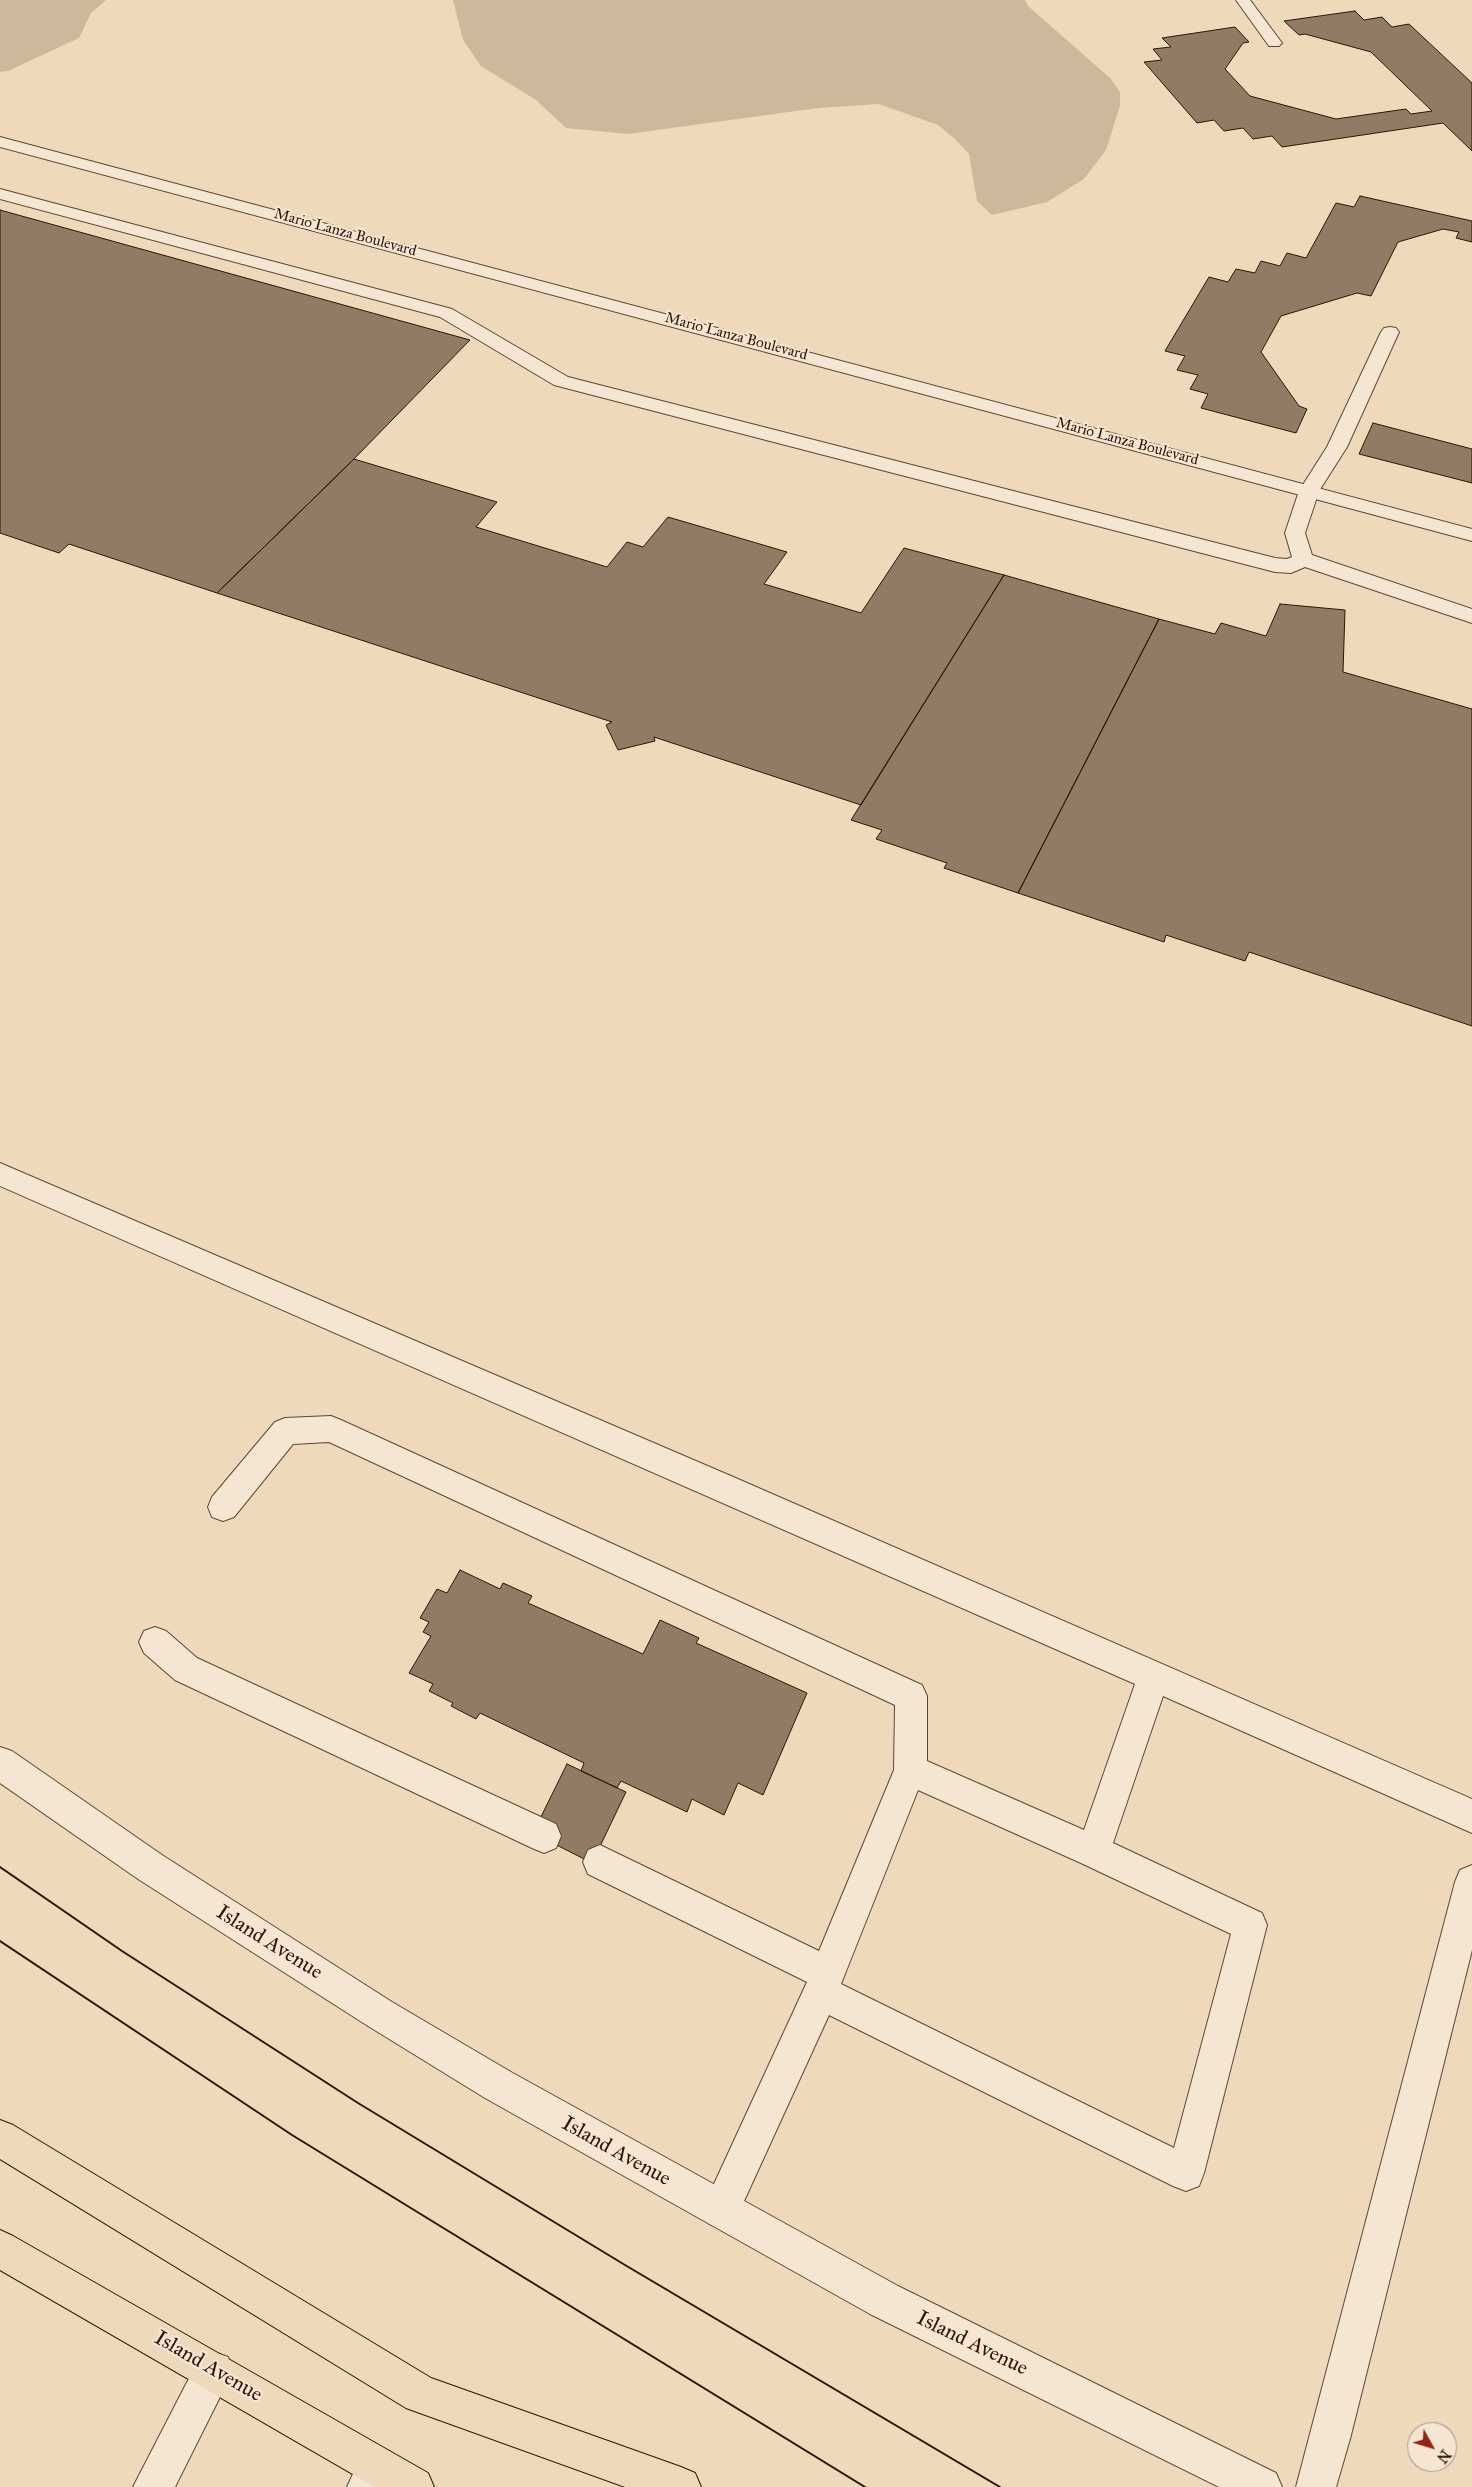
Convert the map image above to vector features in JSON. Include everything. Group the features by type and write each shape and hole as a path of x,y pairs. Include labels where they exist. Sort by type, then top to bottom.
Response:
{"main road":[{"path":"0,2138 420,2394 681,2487"},
{"name":"Island Avenue","path":"0,2249 214,2371 372,2476 414,2487"}],"street":[{"path":"1243,0 1259,25 1274,42"},
{"name":"Mario Lanza Boulevard","path":"0,142 1472,535"},
{"path":"0,194 446,313 561,381 1275,565 1291,566 1303,558"},
{"path":"1303,558 1295,533 1309,491 1337,447 1390,332"},
{"path":"1303,558 1472,616"},
{"path":"0,1174 720,1486 1472,1816"},
{"path":"223,1507 285,1431 331,1429 911,1696 910,1770 824,1983 721,2210"},
{"path":"155,1642 186,1669 544,1836"},
{"path":"1093,1851 1154,1677"},
{"name":"Island Avenue","path":"0,1763 150,1867 380,2014 498,2085 884,2300 1262,2487"},
{"path":"600,1862 824,1983 1186,2173 1250,1925 1093,1851 910,1770"},
{"path":"1316,2487 1330,2440 1472,1882"},
{"path":"153,2487 214,2371"}],"shaded area":[{"path":"0,0 106,0 91,13 79,38 8,71 0,72"},
{"path":"453,0 1025,0 1028,6 1110,78 1120,92 1120,106 1106,150 1084,179 1047,202 992,215 977,201 969,154 955,139 938,125 879,104 818,108 628,134 566,128 536,100 481,66 463,40"}],"building":[{"path":"1355,11 1364,20 1382,17 1392,27 1409,24 1472,83 1472,151 1443,123 1282,147 1272,136 1253,139 1243,128 1224,131 1214,120 1197,123 1144,62 1162,60 1153,49 1171,47 1162,38 1235,27 1249,42 1243,43 1225,69 1250,96 1336,119 1406,109 1411,114 1432,111 1371,52 1305,34 1299,35 1284,21"},
{"path":"1360,196 1472,221 1472,242 1456,238 1459,232 1443,229 1398,242 1371,296 1357,293 1281,316 1261,352 1299,406 1307,409 1296,433 1201,408 1208,394 1190,389 1198,375 1177,370 1185,356 1165,351 1209,277 1228,282 1236,269 1255,273 1261,261 1280,266 1287,253 1306,258 1336,203 1354,207"},
{"path":"0,210 470,340 354,459 217,593 69,544 59,553 0,533"},
{"path":"1373,423 1472,449 1472,483 1359,454"},
{"path":"354,459 497,502 476,527 607,567 627,542 643,547 668,517 787,552 764,584 861,613 904,548 1004,575 861,805 654,737 655,741 618,750 606,725 612,722 217,593"},
{"path":"1004,575 1159,619 1018,893 944,868 947,863 876,839 882,830 851,820"},
{"path":"1280,604 1345,610 1343,672 1472,709 1472,1026 1249,952 1245,961 1166,935 1164,942 1018,893 1159,619 1215,634 1221,623 1266,636"},
{"path":"460,1570 500,1589 503,1583 532,1596 528,1603 643,1654 660,1620 699,1638 696,1643 807,1693 763,1795 738,1783 724,1815 692,1799 687,1812 621,1781 617,1788 581,1771 584,1763 480,1713 476,1719 451,1706 453,1703 429,1691 433,1684 409,1673 431,1636 423,1632 429,1622 420,1618 437,1589 447,1593"},
{"path":"567,1764 626,1792 592,1863 533,1833"}],"tram line":[{"path":"0,1867 122,1951 358,2103 625,2265 1000,2487"},
{"path":"0,1941 292,2135 865,2487"}]}
